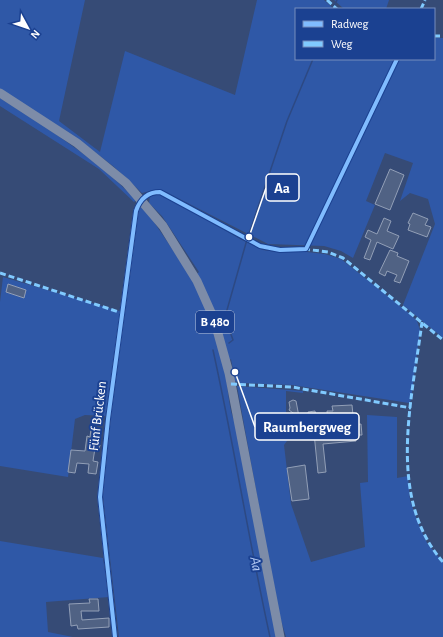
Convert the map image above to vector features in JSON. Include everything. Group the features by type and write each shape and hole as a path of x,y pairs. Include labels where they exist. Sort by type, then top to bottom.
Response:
{"main road":[{"name":"B 480","path":"0,93 77,143 105,164 141,199 163,226 178,247 197,281 214,319 231,384 280,637"}],"street":[{"name":"Fünf Brücken","path":"115,637 100,496 107,427 135,219 137,206 141,199"}],"shaded area":[{"path":"0,0 85,0 59,121 100,152 125,51 235,95 257,0 324,0 333,8 295,8 295,60 435,60 435,38 443,38 443,338 403,305 435,224 428,199 410,193 400,201 413,163 385,153 366,201 375,205 353,258 341,251 324,246 268,244 164,191 154,190 142,193 113,166 74,136 0,89"},
{"path":"334,0 389,0 386,8 343,8"},
{"path":"0,98 88,157 136,200 134,202 99,169 0,106"},
{"path":"163,195 242,240 263,250 325,254 341,259 409,313 417,321 420,330 411,400 409,403 292,385 240,383 235,381 231,359 224,366 231,412 237,427 278,637 119,637 103,496 106,416 85,415 75,419 68,477 0,466 0,302 3,277 119,311 124,310 139,207 143,206 192,278 199,272 162,216 149,203 150,196"},
{"path":"237,386 303,391 303,393 286,391 286,417 292,434 284,445 291,504 311,562 365,547 360,483 368,482 367,415 397,417 397,478 408,476 410,500 418,523 427,543 443,562 443,637 286,637 278,610"},
{"path":"0,541 103,558 109,597 46,602 48,632 73,637 0,637"}],"building":[{"path":"390,169 404,175 390,210 375,204"},
{"path":"413,213 428,219 425,225 431,227 427,237 408,230 410,224 408,223"},
{"path":"384,218 391,221 387,231 399,236 393,249 377,242 370,260 364,258 371,240 365,237 368,230 377,234"},
{"path":"390,250 398,253 397,256 409,261 400,283 394,281 397,275 387,271 385,276 379,273"},
{"path":"8,284 26,290 24,298 6,292"},
{"path":"293,400 296,401 300,422 309,420 308,412 315,411 319,439 330,438 327,411 333,411 332,406 352,405 354,425 361,424 362,435 355,435 356,441 323,444 326,472 318,473 314,433 294,436 291,416 296,415 289,410 289,402"},
{"path":"91,429 98,430 96,444 100,445 99,449 95,448 93,461 98,462 96,474 88,473 89,464 77,463 75,473 68,472 71,450 85,451 87,436 90,437"},
{"path":"305,465 309,499 292,501 287,468"},
{"path":"89,599 98,599 99,611 81,611 82,620 109,618 109,627 78,629 77,625 71,626 69,604 90,603"}],"waterway":[{"name":"Aa","path":"333,8 337,0"},
{"name":"Aa","path":"229,343 233,340 225,317 246,243 287,121 313,60"},
{"name":"Aa","path":"213,350 270,637"}],"marked path":[{"path":"327,0 336,8"},
{"path":"421,8 425,0"},
{"path":"435,36 443,36"},
{"path":"304,249 328,252 343,258 443,340"},
{"path":"0,273 122,313"},
{"path":"422,322 409,415 407,447 409,478 414,508 425,536 443,562"},
{"path":"231,384 292,387 411,408"}],"cycle path":[{"path":"115,637 100,497 108,419 136,211 145,197 151,193 160,192 260,246 280,250 306,249 397,60"}],"place":[{"name":"Aa","path":"249,237"},
{"name":"Raumbergweg","path":"235,372"}]}
